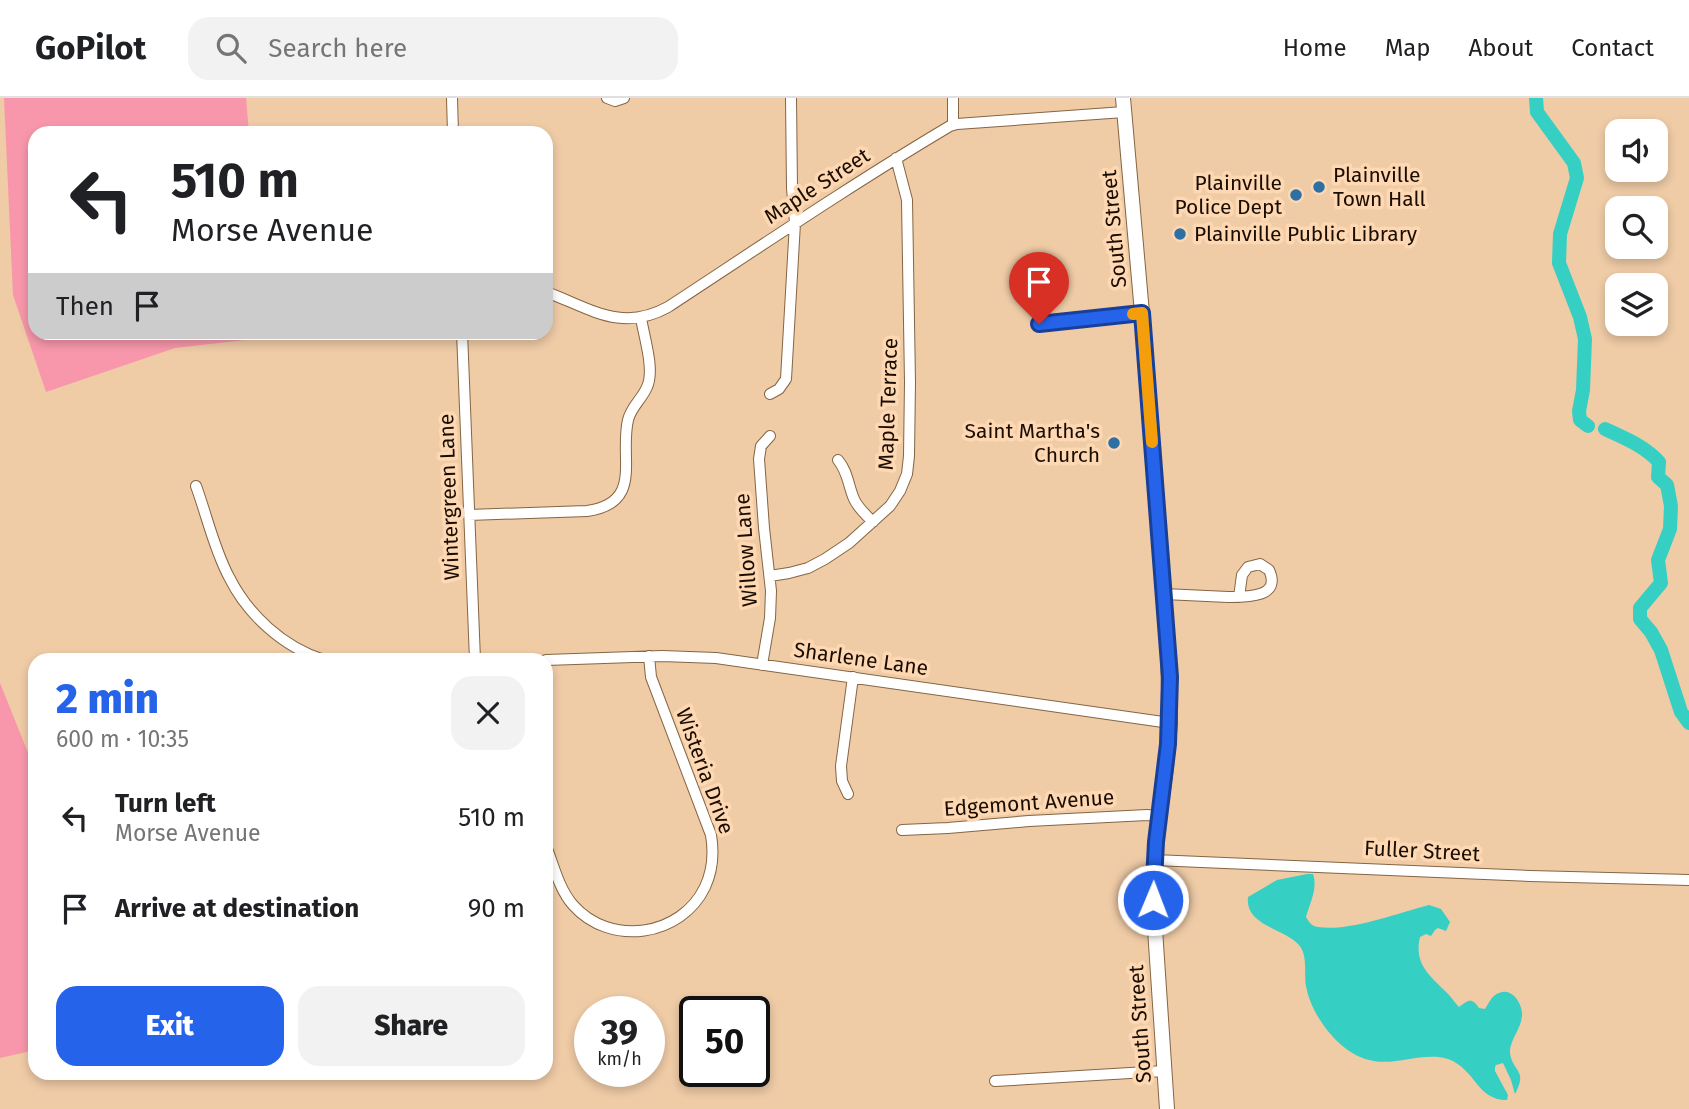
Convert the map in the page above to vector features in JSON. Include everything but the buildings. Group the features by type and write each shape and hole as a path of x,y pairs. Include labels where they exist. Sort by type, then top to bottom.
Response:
{"main road":[{"name":"South Street","path":"1123,105 1170,677 1170,723 1154,860 1153,900 1167,1109"}],"street":[{"path":"452,98 453,126"},
{"path":"607,98 615,101 624,98"},
{"path":"770,394 779,389 786,379 795,223 791,98"},
{"path":"953,98 953,125"},
{"name":"Maple Street","path":"553,295 604,315 624,318 650,316 668,307 896,158 953,125 1123,105"},
{"name":"Maple Terrace","path":"770,576 799,571 817,564 849,543 890,506 900,491 909,465 911,382 907,200 896,158"},
{"path":"1039,324 1142,313"},
{"path":"469,515 587,511 605,507 618,498 626,472 628,419 634,405 647,388 650,374 641,318"},
{"name":"Wintergreen Lane","path":"462,340 475,653"},
{"name":"Willow Lane","path":"762,665 769,618 770,576 764,536 759,458 761,446 770,436"},
{"path":"838,460 846,471 854,499 873,522"},
{"path":"196,486 225,569 241,597 262,622 282,639 306,653"},
{"path":"1164,594 1239,597 1264,593 1273,580 1269,570 1260,564 1250,565 1244,570 1239,597"},
{"name":"Wisteria Drive","path":"553,864 573,905 588,918 614,930 645,931 672,922 687,911 704,890 712,862 711,835 650,677 649,656"},
{"name":"Sharlene Lane","path":"553,660 688,656 1170,723"},
{"path":"848,794 842,781 841,766 853,677"},
{"name":"Edgemont Avenue","path":"902,831 1029,821 1159,816"},
{"name":"Fuller Street","path":"1154,860 1543,877 1689,880"},
{"path":"995,1081 1164,1071"}],"shaded area":[{"path":"4,98 246,98 248,126 28,126 28,339 13,295"},
{"path":"28,340 245,340 175,348 46,392"},
{"path":"0,683 28,753 28,1052 0,1058"}],"water":[{"path":"1313,874 1315,885 1306,917 1310,924 1316,926 1344,927 1429,905 1441,909 1450,922 1446,931 1438,928 1431,936 1426,934 1420,937 1419,954 1428,973 1459,1007 1470,1001 1485,1009 1494,996 1504,992 1512,994 1521,1006 1520,1026 1510,1048 1520,1075 1515,1094 1503,1063 1496,1065 1495,1071 1508,1095 1507,1100 1489,1095 1465,1070 1448,1059 1429,1057 1379,1062 1358,1056 1337,1041 1320,1020 1309,997 1302,949 1292,939 1259,920 1249,907 1248,897 1277,880"}],"waterway":[{"path":"1536,98 1537,112 1574,163 1577,178 1560,234 1559,263 1580,317 1585,339 1583,390 1579,411 1580,420 1588,426"},
{"path":"1605,429 1653,456 1659,462 1658,477 1667,485 1671,506 1670,529 1658,560 1661,583 1640,608 1640,619 1661,650 1681,712 1689,723"}],"slow traffic":[{"path":"1133,314 1142,313 1152,442"}],"place":[{"name":"Plainville Town Hall","path":"1319,187"},
{"name":"Plainville Police Dept","path":"1296,195"},
{"name":"Plainville Public Library","path":"1180,234"},
{"name":"Saint Martha's Church","path":"1114,443"}],"route":[{"path":"1039,324 1142,313 1170,677 1170,723 1154,860 1153,900"}]}
